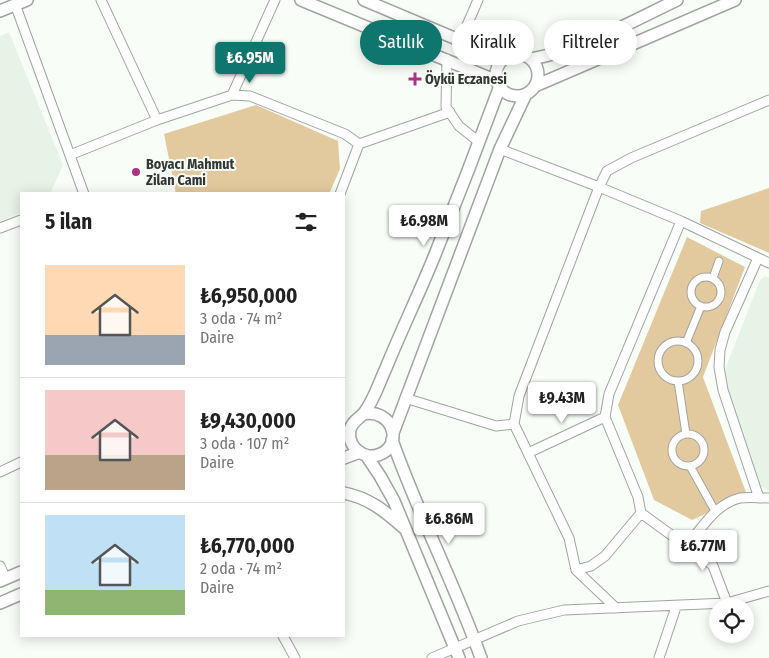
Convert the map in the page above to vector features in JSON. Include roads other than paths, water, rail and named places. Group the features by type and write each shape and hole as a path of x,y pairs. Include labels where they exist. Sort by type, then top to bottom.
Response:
{"street":[{"path":"101,0 157,120"},
{"path":"232,95 275,0"},
{"path":"301,0 447,59 499,83"},
{"path":"364,0 452,38"},
{"path":"469,20 478,0"},
{"path":"534,58 546,56 604,35 677,0"},
{"path":"500,65 497,69 499,83 504,91 514,95 531,90 735,0"},
{"path":"0,11 21,2 83,192"},
{"path":"447,59 446,107 459,126 479,142"},
{"path":"345,458 363,454 379,454 385,451 500,149 538,75 534,64"},
{"path":"457,653 394,500 380,476 351,442 347,430 363,414 376,391 434,259 479,142 499,83"},
{"path":"70,155 157,120 232,95 250,96 346,134 359,144"},
{"path":"616,608 576,570 568,538 514,424 519,396 599,187 607,171 769,100"},
{"path":"341,192 359,144 450,112"},
{"path":"500,149 681,221 769,263"},
{"path":"0,228 20,220"},
{"path":"681,221 609,394 605,417 638,497 641,513 713,566"},
{"path":"758,258 725,332 720,350 719,367 723,390 759,498"},
{"path":"713,278 719,261"},
{"path":"703,276 713,278 720,285 721,295 716,304 701,306 691,296 691,286 698,278 703,276"},
{"path":"686,343 701,306"},
{"path":"677,341 686,343 697,354 698,367 690,377 678,381 666,376 661,371 658,358 670,343 677,341"},
{"path":"678,381 686,434"},
{"path":"405,398 496,426 514,424"},
{"path":"363,414 377,413 388,420 420,512 482,658"},
{"path":"528,453 605,417"},
{"path":"686,434 696,435 703,443 703,458 695,465 679,464 671,450 676,439 686,434"},
{"path":"0,472 20,462"},
{"path":"690,466 715,511"},
{"path":"345,494 355,496 383,509 406,531"},
{"path":"725,598 713,566 697,533 715,511 726,503 742,498 769,498"},
{"path":"576,570 591,566 606,556 641,513"},
{"path":"0,566 3,580 20,572"},
{"path":"744,598 769,591"},
{"path":"0,603 20,594"},
{"path":"432,658 457,653 475,639 518,621 564,610 709,604"},
{"path":"659,658 676,606"},
{"path":"284,637 295,658"}],"place":[{"name":"Öykü Eczanesi","path":"415,79"},
{"name":"Boyacı Mahmut Zilan Cami","path":"136,172"}]}
